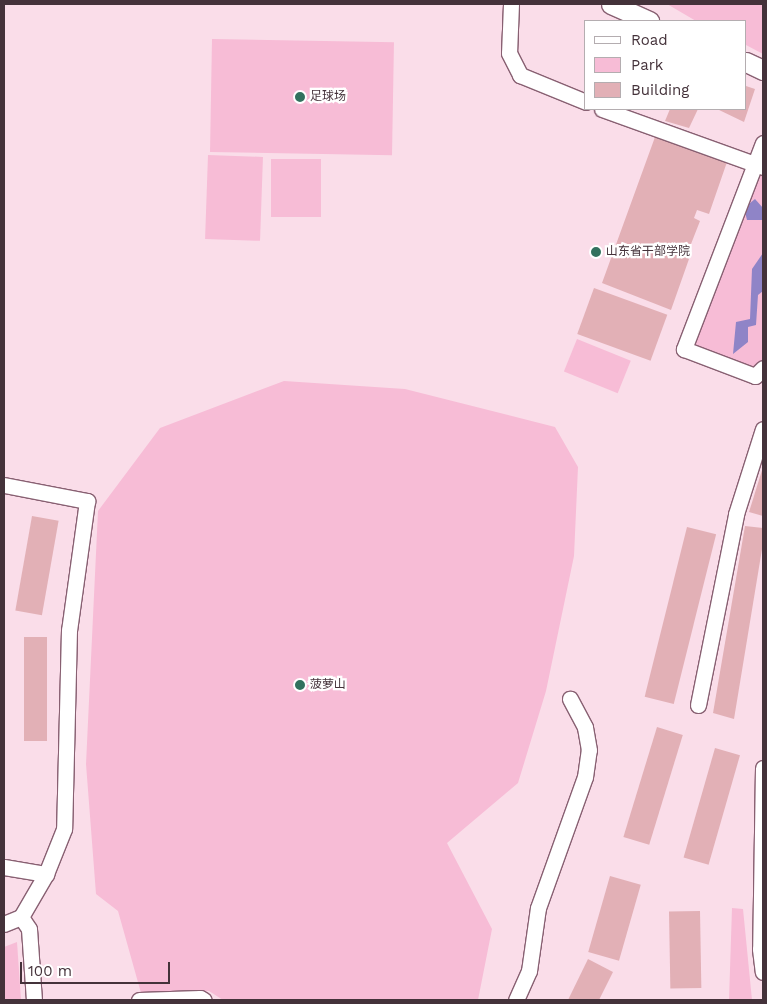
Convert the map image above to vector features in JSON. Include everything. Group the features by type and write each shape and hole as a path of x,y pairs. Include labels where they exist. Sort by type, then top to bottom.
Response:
{"main road":[{"path":"611,4 647,20"},
{"path":"747,62 763,70"}],"street":[{"path":"511,4 509,53 520,75 584,101"},
{"path":"605,110 759,165"},
{"path":"761,374 684,349 759,165 763,143"},
{"path":"698,705 736,514 763,429"},
{"path":"4,485 87,501 69,630 64,829 46,874 21,917 4,924"},
{"path":"516,1000 529,971 538,908 585,777 589,750 585,727 570,699"},
{"path":"763,768 760,949 763,972"},
{"path":"4,868 46,874"},
{"path":"21,917 29,929 34,1000"},
{"path":"139,1000 200,998 204,1000"}],"green space":[{"path":"667,4 763,4 763,54 747,46 747,20 694,20"},
{"name":"足球场","path":"212,39 394,42 392,155 210,152"},
{"path":"208,155 263,157 260,241 205,239"},
{"path":"271,159 321,159 321,217 271,217"},
{"path":"758,170 763,172 763,360 754,370 690,345"},
{"path":"577,339 631,361 618,393 564,371"},
{"path":"284,381 405,389 555,427 578,467 574,556 546,691 518,783 447,843 492,929 478,1000 223,1000 209,991 141,993 118,911 96,894 86,764 98,511 160,428"},
{"path":"732,908 743,909 752,1000 729,1000"},
{"path":"17,942 21,1000 4,1000 4,947"}],"shaded area":[{"path":"755,199 763,208 763,220 747,220 744,208"},
{"path":"763,253 763,291 758,295 756,325 748,327 748,342 733,354 736,322 750,319 752,269"}],"building":[{"path":"747,86 755,89 744,122 719,110 747,110"},
{"path":"670,110 698,110 689,128 665,121"},
{"path":"655,137 727,162 709,214 697,210 694,218 700,221 691,244 683,243 678,249 689,259 671,310 602,283"},
{"path":"594,288 667,315 651,361 577,334"},
{"path":"763,467 763,516 749,512"},
{"path":"32,516 59,521 42,615 15,611"},
{"path":"745,526 763,528 763,543 734,719 713,713"},
{"path":"687,527 716,534 674,704 645,697"},
{"path":"24,637 47,637 47,741 24,741"},
{"path":"657,727 683,735 649,845 623,837"},
{"path":"715,748 740,755 709,865 684,858"},
{"path":"610,876 641,885 619,961 588,952"},
{"path":"700,911 701,988 670,989 669,912"},
{"path":"588,959 613,972 599,1000 568,1000"}],"place":[{"name":"足球场","path":"300,97"},
{"name":"山东省干部学院","path":"596,252"},
{"name":"菠萝山","path":"300,685"}]}
